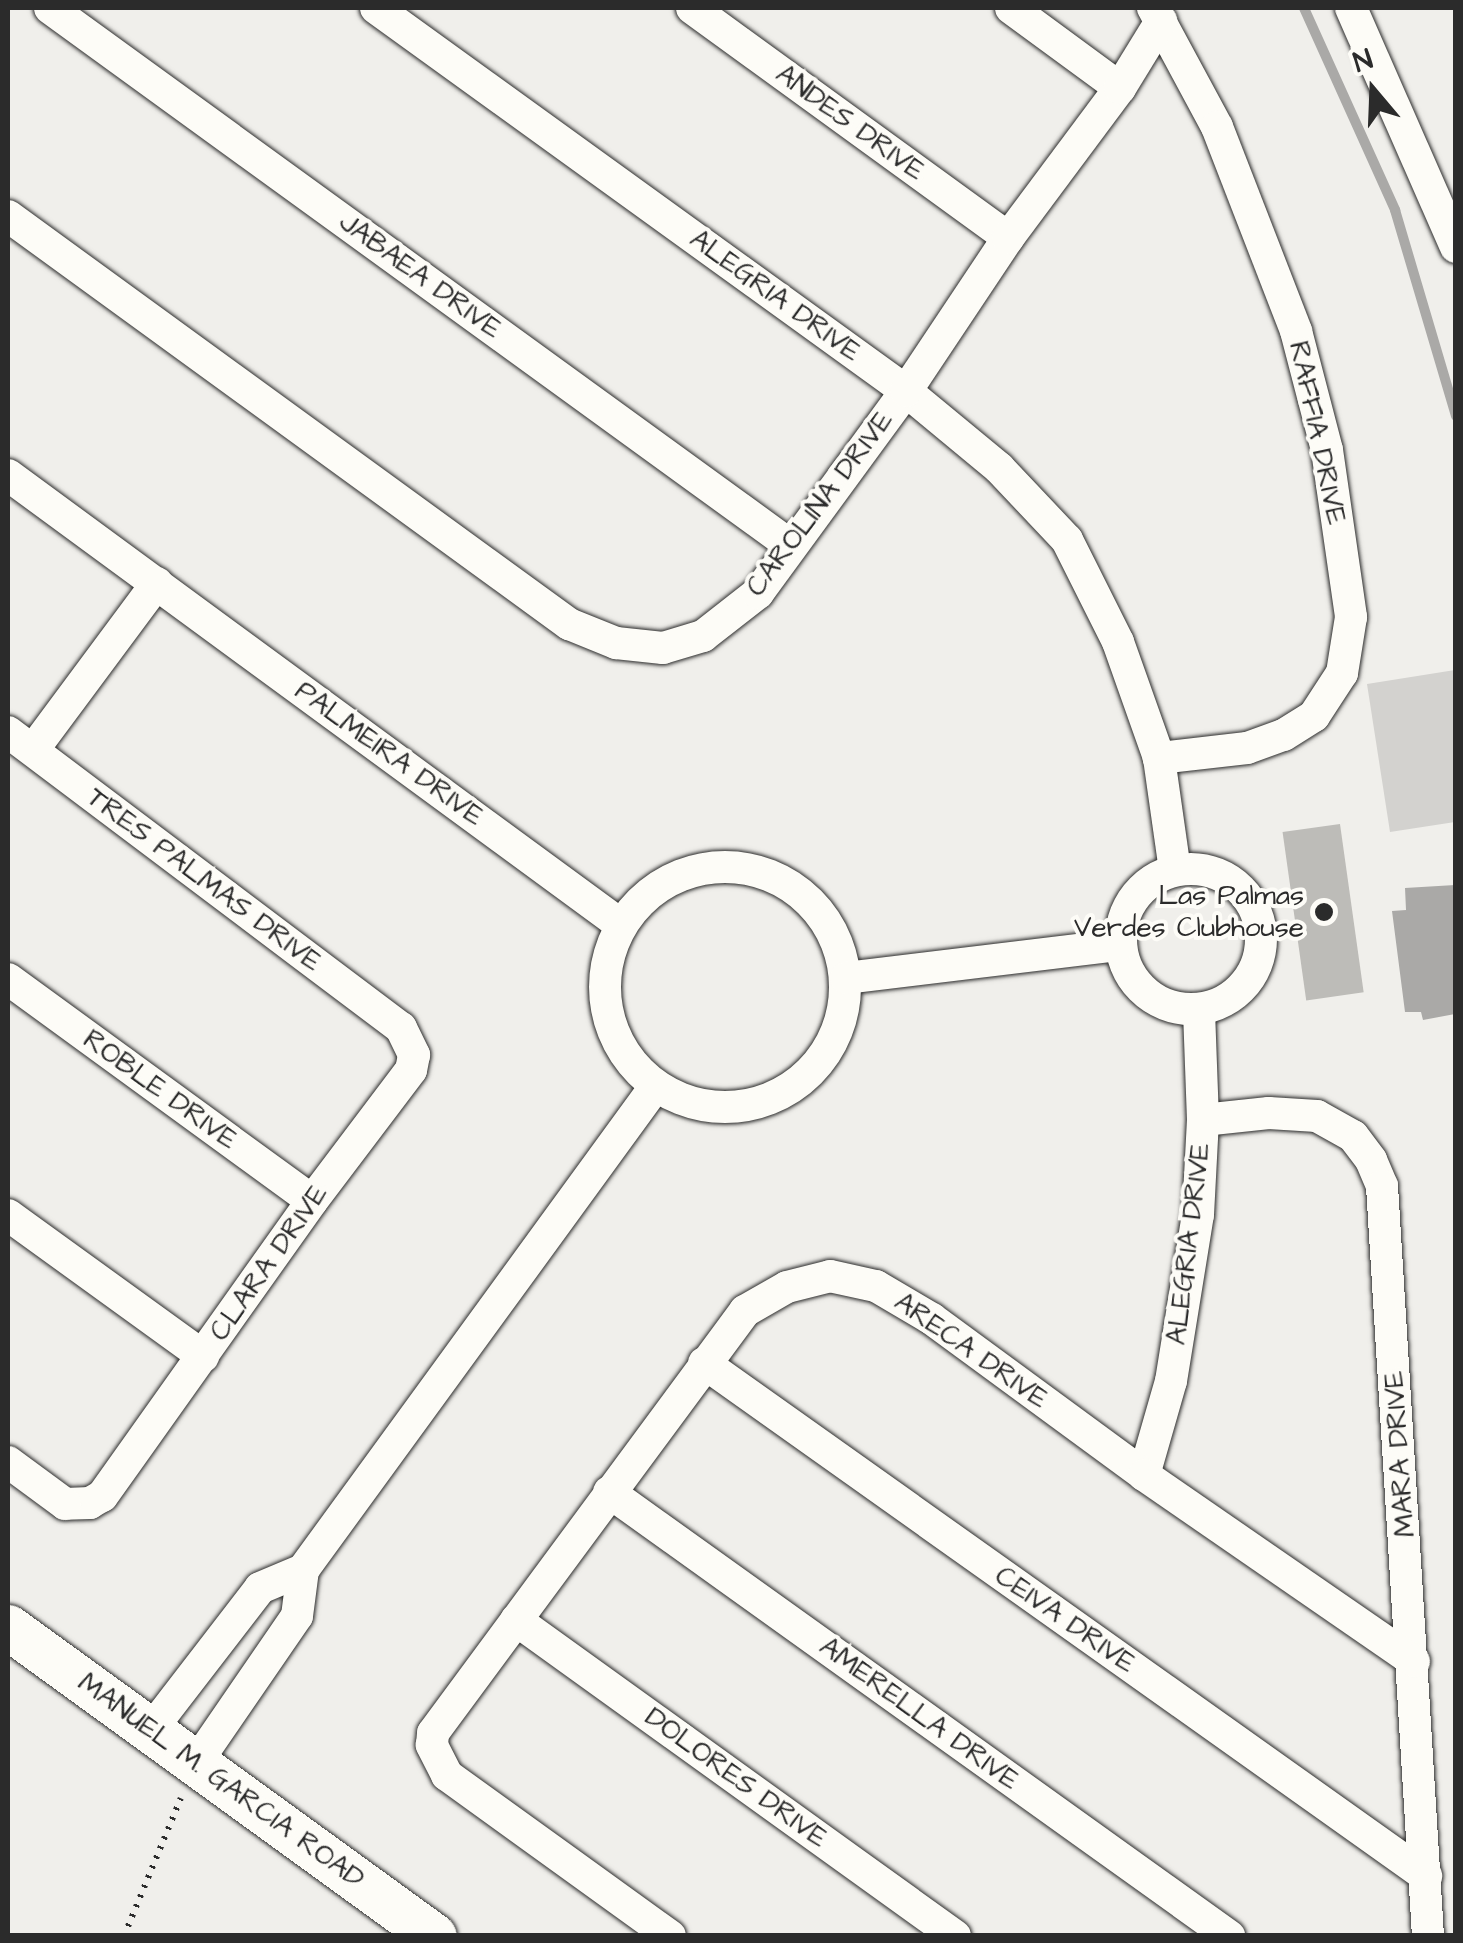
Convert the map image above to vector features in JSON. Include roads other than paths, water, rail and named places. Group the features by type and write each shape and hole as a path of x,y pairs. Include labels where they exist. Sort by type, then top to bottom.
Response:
{"main road":[{"name":"MANUEL M. GARCIA ROAD","path":"8,1627 434,1936"}],"street":[{"name":"JABAEA DRIVE","path":"50,8 790,545"},
{"name":"ALEGRIA DRIVE","path":"376,8 906,391 999,468 1067,540 1118,642 1159,758 1175,870"},
{"name":"ANDES DRIVE","path":"692,8 1008,238"},
{"path":"1011,8 1120,88"},
{"path":"1352,8 1456,247"},
{"name":"CAROLINA DRIVE","path":"8,216 569,624 616,643 663,648 703,636 758,593 906,391 1008,238 1120,88 1157,14"},
{"name":"RAFFIA DRIVE","path":"1157,14 1217,127 1296,331 1327,450 1352,617 1342,673 1314,716 1283,736 1248,748 1159,758"},
{"name":"PALMEIRA DRIVE","path":"8,475 620,924"},
{"path":"20,741 157,582"},
{"name":"TRES PALMAS DRIVE","path":"20,741 400,1028"},
{"path":"737,866 770,874 799,891 823,915 839,945 846,978 841,1023 819,1063 785,1092 742,1107 697,1105 655,1086 629,1062 611,1030 603,994 606,958 620,924 642,898 670,879 702,868 737,866"},
{"path":"1200,869 1224,876 1244,892 1257,914 1262,940 1257,964 1244,986 1223,1002 1199,1009 1171,1007 1146,994 1128,972 1120,945 1128,906 1140,890 1175,870 1200,869"},
{"path":"846,978 1120,945"},
{"name":"ROBLE DRIVE","path":"8,979 312,1201"},
{"name":"ALEGRIA DRIVE","path":"1144,1475 1172,1381 1198,1215 1203,1120 1199,1009"},
{"name":"CLARA DRIVE","path":"8,1462 66,1504 90,1503 102,1496 312,1201 412,1070 410,1042 400,1028"},
{"path":"196,1763 298,1616 303,1570 655,1086"},
{"name":"MARA DRIVE","path":"1203,1120 1268,1113 1317,1116 1353,1136 1371,1160 1382,1186 1428,1936"},
{"path":"8,1215 203,1356"},
{"name":"ARECA DRIVE","path":"670,1936 447,1775 432,1744 434,1733 704,1364 745,1311 786,1286 830,1276 876,1286 932,1319 1144,1475 1414,1661"},
{"name":"CEIVA DRIVE","path":"704,1364 1426,1876"},
{"name":"AMERELLA DRIVE","path":"609,1492 1229,1936"},
{"path":"150,1731 260,1588 303,1570"},
{"name":"DOLORES DRIVE","path":"516,1620 955,1936"}],"waterway":[{"path":"1304,8 1395,210 1456,416"}],"place":[{"name":"Las Palmas Verdes Clubhouse","path":"1324,912"}]}
